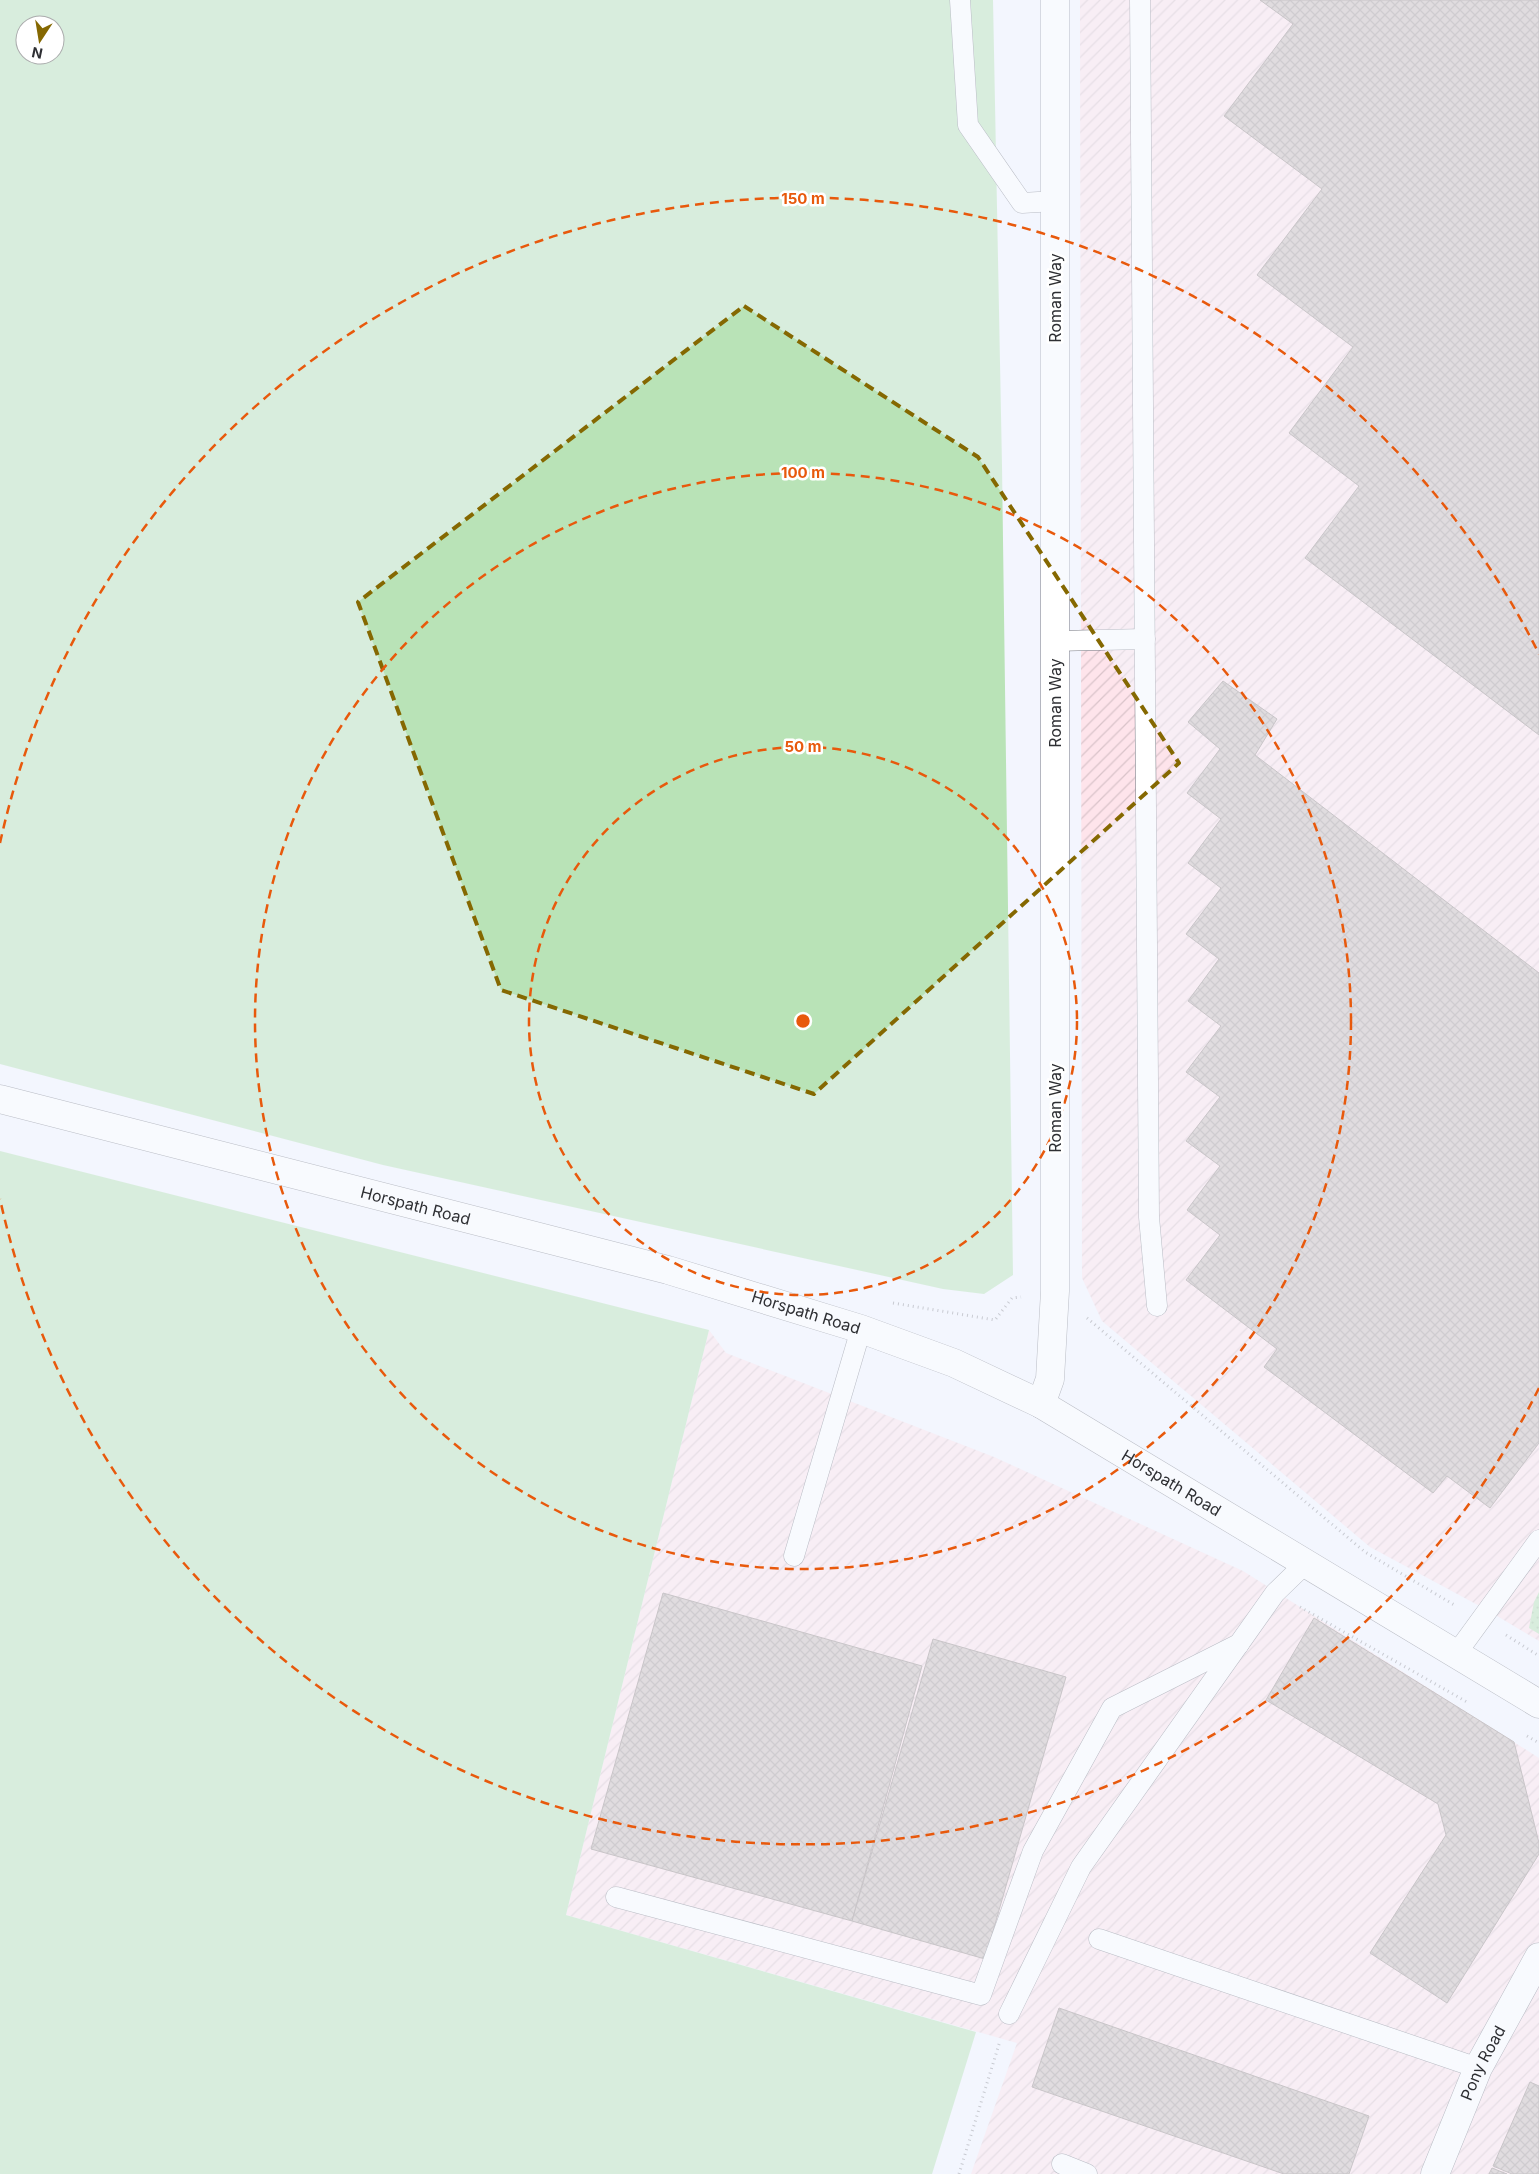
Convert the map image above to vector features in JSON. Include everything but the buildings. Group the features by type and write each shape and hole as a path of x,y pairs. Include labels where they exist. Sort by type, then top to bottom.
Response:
{"street":[{"name":"Roman Way","path":"1041,1404 1050,1379 1054,1330 1055,0"},
{"name":"Horspath Road","path":"0,1099 668,1270 861,1329 954,1363 1041,1404 1539,1704"},
{"name":"Pony Road","path":"1435,2174 1478,2068 1539,1957"}],"lane":[{"path":"960,0 968,125 1022,203 1055,201"},
{"path":"1140,0 1149,1217 1157,1306"},
{"path":"1055,641 1145,639"},
{"path":"794,1556 861,1329"},
{"path":"1456,1654 1539,1540"},
{"path":"1009,2014 1080,1867 1275,1593 1306,1563"},
{"path":"616,1897 981,1995 1033,1851 1112,1708 1239,1644"},
{"path":"1099,1939 1478,2068"},
{"path":"1062,2164 1087,2174"}],"path":[{"path":"1421,1587 1481,1619 1539,1656"},
{"path":"1275,1593 1471,1704"},
{"path":"1522,1733 1539,1743"},
{"path":"959,2174 992,2062"}],"highlighted area":[{"path":"744,306 978,457 1179,763 814,1094 501,990 358,602"}],"shaded area":[{"path":"1080,0 1539,0 1539,1641 1487,1610 1370,1547 1102,1321 1082,1278"},
{"path":"709,1330 726,1353 994,1457 1243,1571 1539,1758 1539,2174 971,2174 1017,2043 566,1915"}],"green space":[{"path":"0,0 993,0 1002,466 1013,1275 984,1294 943,1289 383,1165 0,1064"},
{"path":"0,1151 709,1330 566,1915 976,2032 932,2174 0,2174"},
{"path":"1539,1592 1539,1634 1529,1628 1534,1602"}]}
